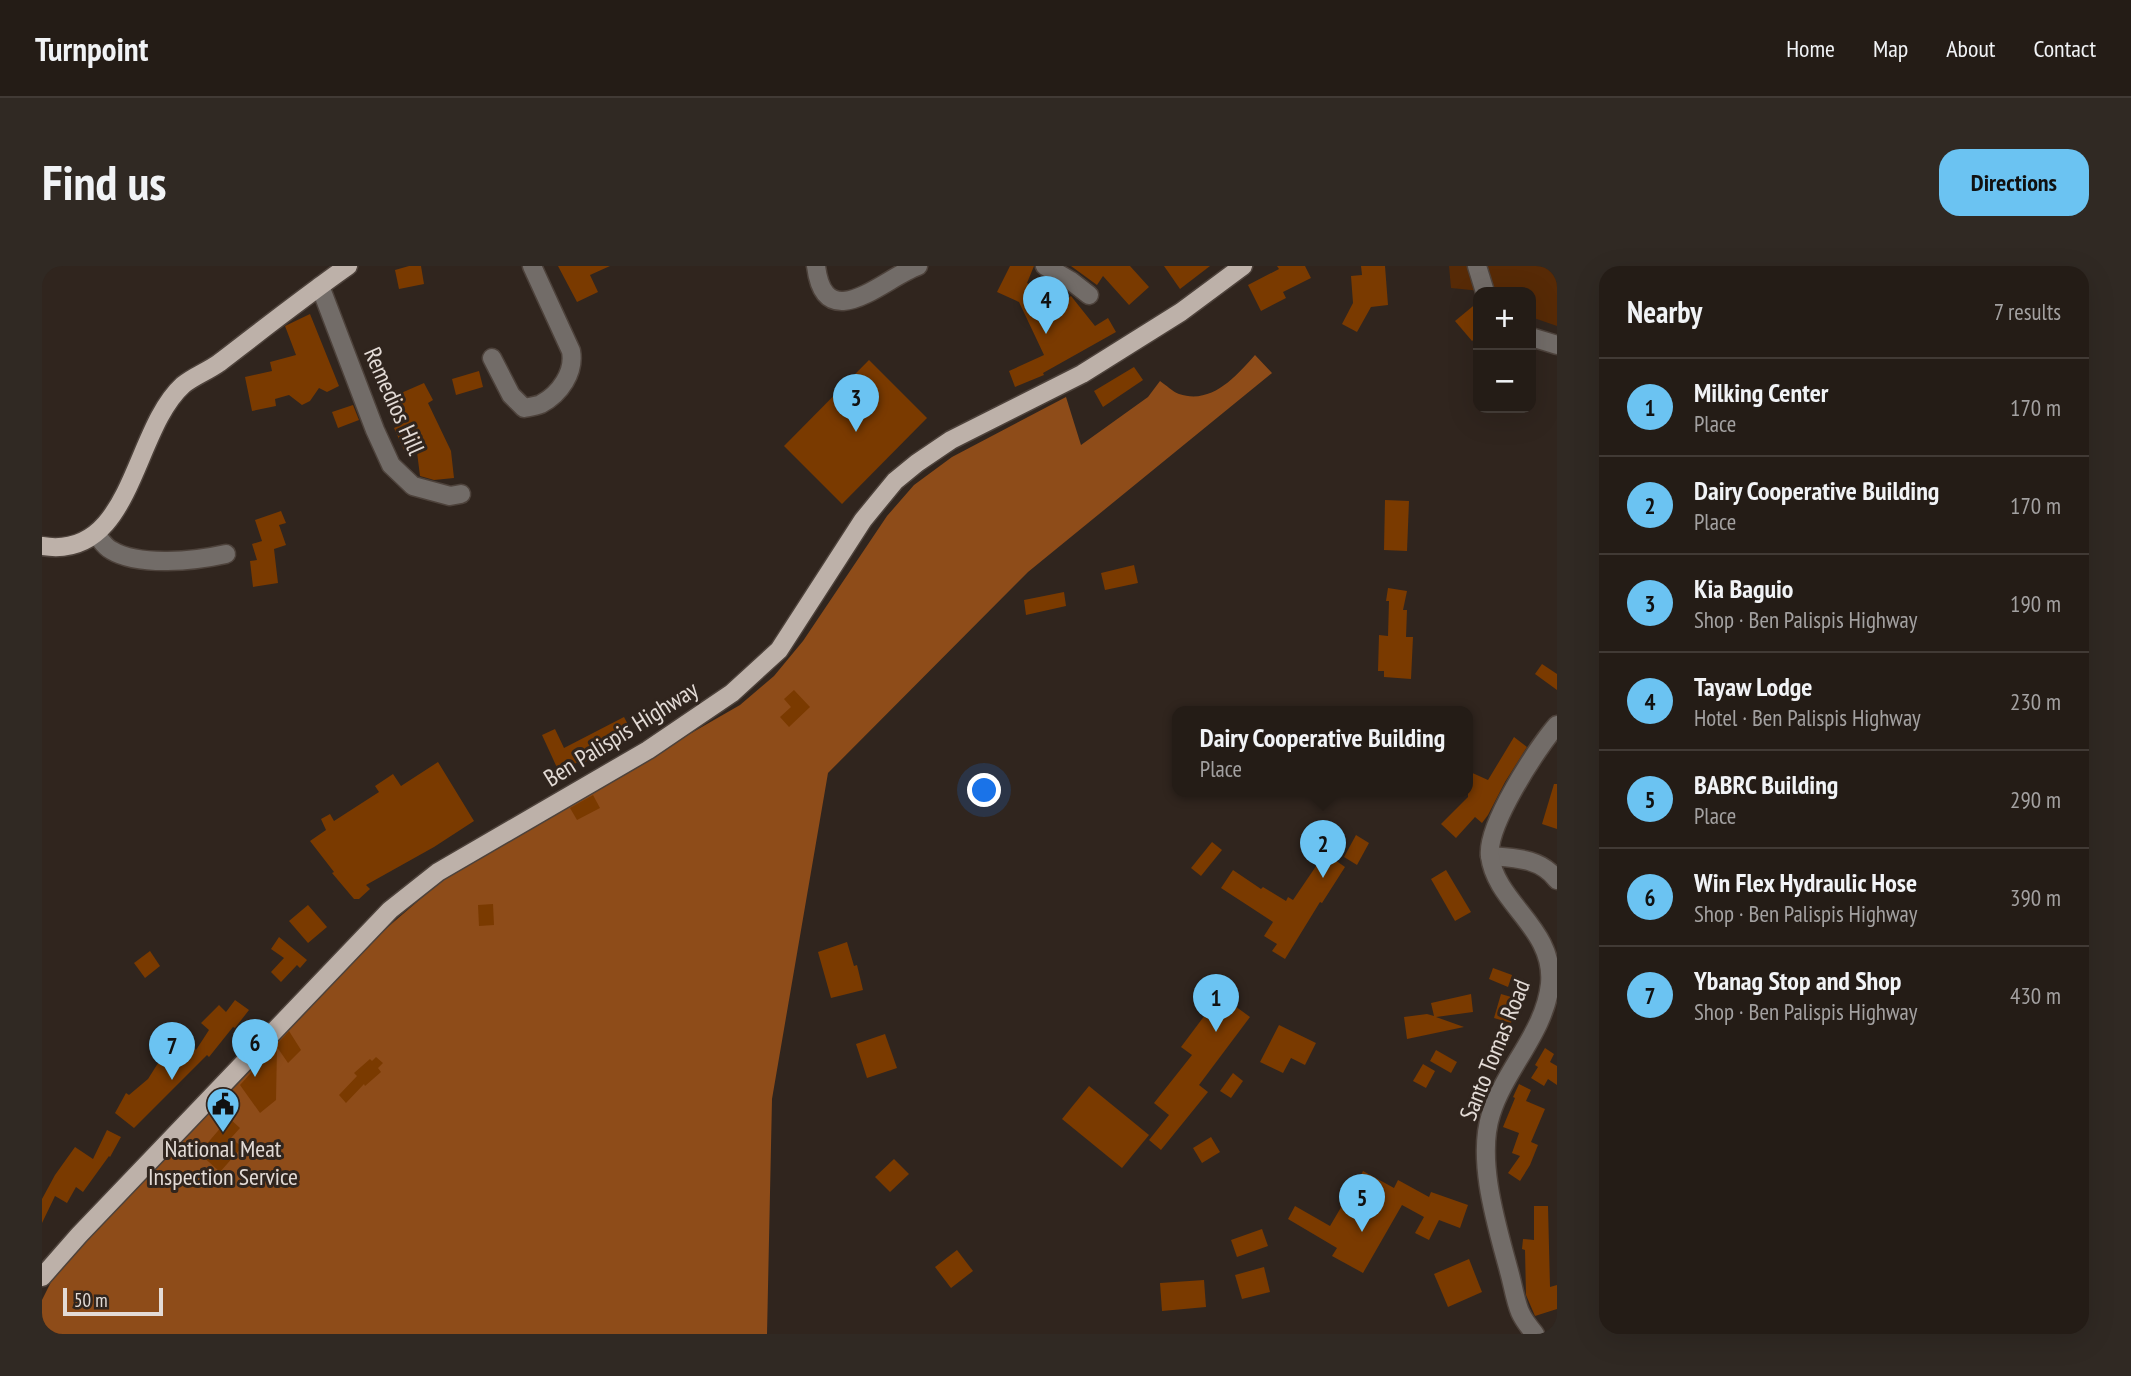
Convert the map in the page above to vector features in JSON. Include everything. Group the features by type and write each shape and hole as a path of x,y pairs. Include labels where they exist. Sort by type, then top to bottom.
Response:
{"main road":[{"path":"42,546 52,548 72,545 96,534 121,502 145,445 168,402 184,384 215,366 348,266"},
{"name":"Ben Palispis Highway","path":"42,1278 89,1224 390,911 438,872 648,750 732,693 757,672 779,650 793,630 863,520 902,475 951,440 1007,414 1110,357 1181,312 1243,266"}],"street":[{"path":"492,358 511,395 524,408 541,404 558,390 569,374 573,362 571,351 532,266"},
{"path":"816,266 825,292 833,299 850,302 918,266"},
{"path":"1045,266 1072,281 1089,295"},
{"path":"1477,266 1483,287"},
{"name":"Remedios Hill","path":"320,286 391,465 413,486 450,496 461,494"},
{"path":"1536,339 1557,345"},
{"path":"96,534 105,546 124,556 187,560 226,554"},
{"path":"1557,725 1532,758 1516,787 1492,842 1490,856 1526,859 1536,863 1557,880"},
{"name":"Santo Tomas Road","path":"1490,856 1503,885 1544,946 1550,972 1547,999 1541,1014 1490,1115 1486,1149 1497,1224 1519,1310 1535,1334"}],"shaded area":[{"path":"1449,266 1557,266 1557,326 1536,319 1536,287 1473,287 1473,290 1451,288"},
{"path":"1255,355 1272,373 1028,572 828,773 772,1099 767,1334 42,1334 42,1300 52,1280 81,1238 337,971 440,882 509,838 740,705 774,676 803,641 887,516 914,485 952,457 1066,397 1081,445 1148,397 1160,381 1179,394 1191,396 1213,392 1231,379"}],"building":[{"path":"421,266 424,284 399,289 395,270"},
{"path":"558,266 610,266 590,275 598,292 577,302"},
{"path":"1010,266 1034,266 1027,283 1036,288 1048,313 1071,296 1095,326 1108,318 1116,332 1043,373 1044,375 1015,387 1009,371 1044,355 1019,302 997,292"},
{"path":"1071,266 1130,266 1149,287 1129,305 1103,276 1097,285"},
{"path":"1164,266 1210,266 1180,289"},
{"path":"1277,266 1305,266 1311,278 1283,292 1286,298 1261,311 1248,285 1279,269"},
{"path":"1361,266 1385,266 1388,305 1371,307 1357,332 1342,324 1353,303 1351,276 1362,275"},
{"path":"1473,306 1473,340 1472,341 1455,321"},
{"path":"310,314 339,386 327,392 319,388 310,401 302,405 289,395 275,399 276,406 252,411 245,377 272,371 270,362 296,355 285,326"},
{"path":"869,360 927,418 842,504 784,446"},
{"path":"1134,367 1143,380 1103,407 1094,391"},
{"path":"479,371 483,387 456,395 452,379"},
{"path":"424,383 433,400 428,403 451,451 454,478 434,480 420,476 416,444 404,450 394,428 406,422 392,397"},
{"path":"353,405 359,420 338,428 332,412"},
{"path":"1385,500 1409,501 1407,551 1384,550"},
{"path":"281,511 286,523 279,525 286,545 274,549 278,583 253,587 250,561 257,560 252,544 262,541 255,520"},
{"path":"1134,565 1138,583 1105,590 1101,573"},
{"path":"1388,588 1407,591 1403,610 1407,610 1406,637 1413,637 1411,679 1384,677 1384,671 1378,671 1379,635 1388,636"},
{"path":"1064,592 1066,606 1026,615 1024,600"},
{"path":"1542,664 1557,674 1557,690 1535,674"},
{"path":"794,690 810,707 789,727 780,717 791,707 784,699"},
{"path":"624,717 633,734 580,765 578,762 559,772 542,735 555,729 564,748"},
{"path":"1514,737 1527,747 1482,823 1475,817 1456,838 1441,824 1468,797 1473,797 1473,773 1488,780"},
{"path":"438,762 474,821 366,885 370,889 359,899 354,899 310,841 326,830 321,819 330,814 334,821 379,792 375,786 393,774 401,786"},
{"path":"1554,784 1557,784 1557,829 1542,824"},
{"path":"593,795 600,808 577,820 570,808"},
{"path":"1356,835 1369,843 1357,865 1344,857"},
{"path":"1212,842 1222,850 1201,876 1191,868"},
{"path":"1325,853 1345,867 1285,959 1272,951 1277,944 1264,936 1273,922 1221,888 1233,870 1261,889 1263,887 1286,901 1288,897 1293,900"},
{"path":"1446,870 1471,912 1455,921 1431,879"},
{"path":"493,904 494,925 479,926 478,905"},
{"path":"308,905 327,927 308,943 289,921"},
{"path":"279,937 307,960 300,968 297,965 281,982 271,972 284,958 271,949"},
{"path":"847,942 854,966 857,965 863,990 831,998 818,952"},
{"path":"150,951 160,966 145,978 134,963"},
{"path":"1493,968 1512,975 1508,987 1489,979"},
{"path":"1471,994 1473,1012 1436,1017 1464,1027 1407,1039 1404,1017 1427,1014 1434,1016 1431,1003"},
{"path":"1501,994 1518,999 1511,1023 1494,1018"},
{"path":"1220,995 1250,1017 1199,1085 1208,1092 1161,1150 1149,1140 1169,1115 1154,1103 1192,1055 1181,1047"},
{"path":"235,1000 249,1010 235,1028 233,1027 209,1057 207,1055 134,1128 115,1113 126,1093 129,1095 148,1079 160,1060 173,1068 193,1047 196,1050 209,1030 201,1023 219,1005 226,1012"},
{"path":"1279,1025 1316,1043 1305,1065 1291,1058 1283,1073 1260,1062"},
{"path":"289,1031 301,1050 288,1063 277,1047 276,1100 260,1113 240,1085"},
{"path":"885,1034 897,1068 867,1078 856,1044"},
{"path":"1545,1048 1554,1054 1550,1062 1557,1066 1557,1085 1548,1079 1544,1086 1531,1078"},
{"path":"1436,1050 1457,1062 1451,1073 1430,1061"},
{"path":"376,1057 383,1063 378,1068 381,1072 365,1086 364,1084 346,1103 339,1095 357,1076 354,1073"},
{"path":"1423,1064 1435,1071 1426,1088 1413,1081"},
{"path":"1233,1073 1243,1081 1231,1098 1220,1091"},
{"path":"1519,1084 1531,1090 1526,1101 1545,1109 1531,1142 1538,1145 1520,1181 1508,1173 1520,1156 1512,1153 1519,1133 1503,1127"},
{"path":"1089,1086 1149,1135 1122,1168 1062,1119"},
{"path":"229,1118 240,1128 231,1138 242,1147 220,1172 199,1153"},
{"path":"107,1130 121,1137 110,1157 83,1192 76,1187 67,1203 55,1196 42,1223 42,1199 55,1175 75,1147 93,1159"},
{"path":"1211,1137 1220,1152 1202,1163 1193,1148"},
{"path":"894,1159 909,1174 890,1192 875,1177"},
{"path":"1363,1171 1394,1188 1398,1180 1429,1197 1431,1192 1468,1205 1460,1228 1439,1220 1429,1240 1415,1233 1424,1217 1402,1205 1363,1273 1332,1256 1337,1248 1288,1219 1295,1206 1330,1226 1343,1204 1361,1214 1373,1192 1357,1183"},
{"path":"1534,1206 1548,1206 1550,1287 1557,1285 1557,1309 1535,1316 1526,1295 1525,1250 1522,1249 1523,1239 1534,1240"},
{"path":"1262,1229 1268,1246 1237,1257 1231,1240"},
{"path":"957,1250 973,1271 951,1288 935,1267"},
{"path":"1469,1259 1482,1292 1448,1307 1434,1274"},
{"path":"1264,1267 1270,1292 1242,1299 1235,1275"},
{"path":"1204,1280 1206,1307 1162,1311 1160,1283"}],"place":[{"name":"Tayaw Lodge","path":"1046,334"},
{"name":"Kia Baguio","path":"856,432"},
{"name":"Dairy Cooperative Building","path":"1323,878"},
{"name":"Milking Center","path":"1216,1032"},
{"name":"Win Flex Hydraulic Hose","path":"255,1077"},
{"name":"Ybanag Stop and Shop","path":"172,1080"},
{"name":"National Meat Inspection Service","path":"223,1134"},
{"name":"BABRC Building","path":"1362,1232"}]}
